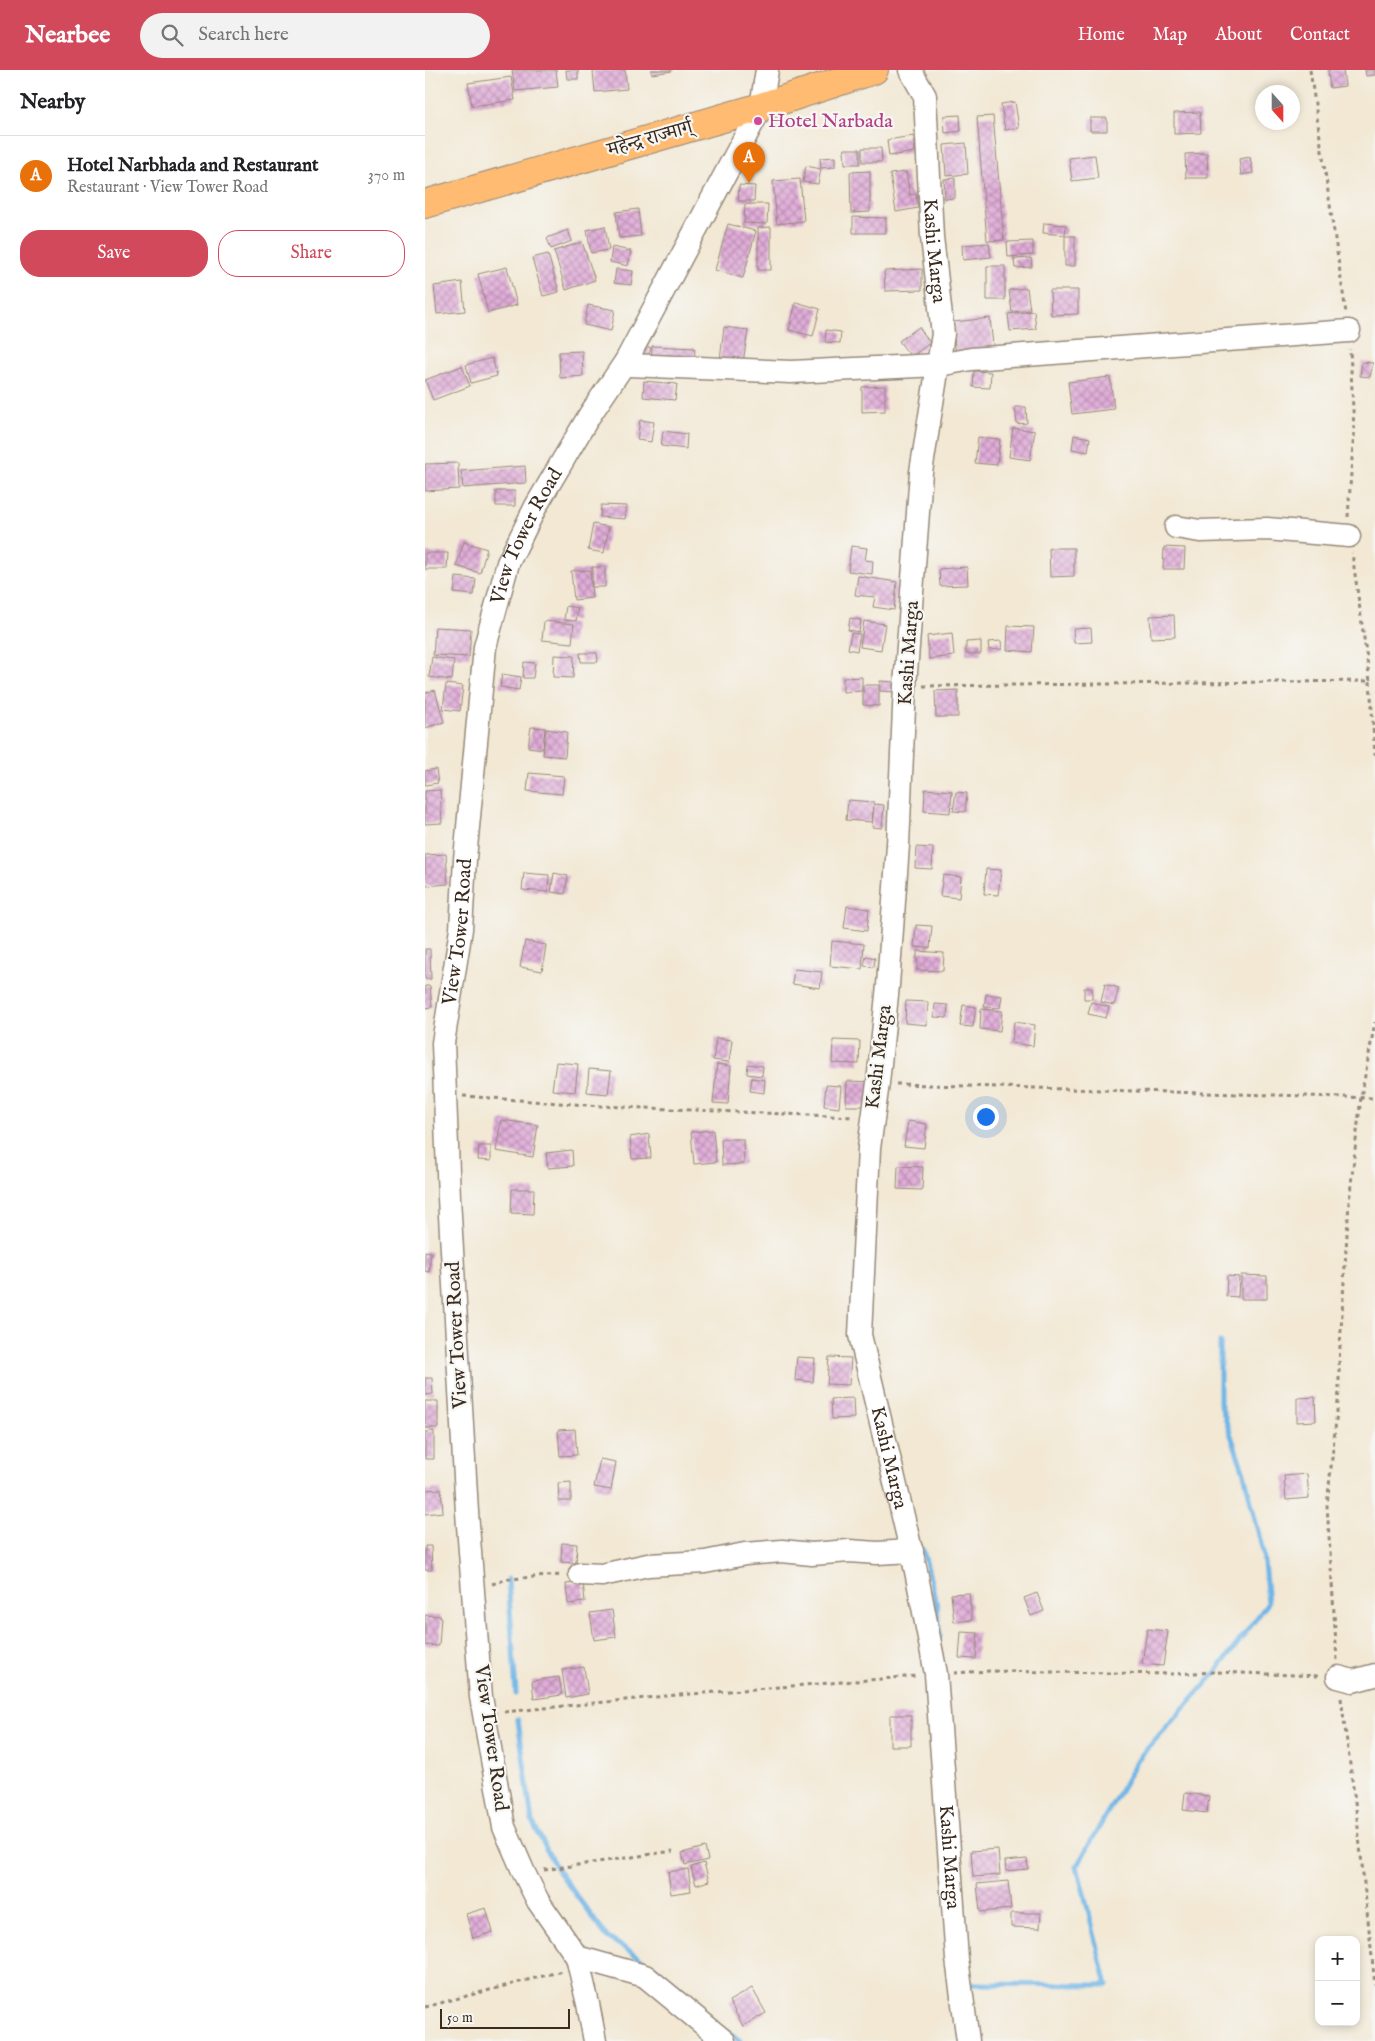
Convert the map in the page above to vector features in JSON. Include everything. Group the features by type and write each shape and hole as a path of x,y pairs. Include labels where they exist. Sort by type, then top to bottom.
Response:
{"highway":[{"name":"महेन्द्र राज्मार्ग्","path":"425,204 761,106 874,70"}],"street":[{"name":"View Tower Road","path":"595,2041 572,1965 524,1873 504,1827 484,1716 472,1591 448,1180 443,1043 461,929 465,858 485,647 508,563 536,506 589,416 626,361 761,106 767,70"},
{"name":"Kashi Marga","path":"910,70 925,96 932,237 943,334 921,472 905,686 898,845 878,1083 872,1118 860,1335 911,1551 936,1674 957,1959 968,2041"},
{"path":"626,361 629,365 791,372 939,365 971,359 1349,331"},
{"path":"1176,527 1200,530 1267,529 1349,536"},
{"path":"579,1574 602,1575 648,1565 705,1562 745,1554 782,1551 812,1554 849,1551 877,1553 911,1551"},
{"path":"1338,1677 1353,1681 1375,1675"},
{"path":"572,1965 645,1976 724,2041"}],"path":[{"path":"1370,681 1375,755"},
{"path":"1375,1022 1361,1097 1349,1202 1339,1362 1339,1392 1327,1504 1338,1677 1357,1809 1375,1986"},
{"path":"878,1083 1375,1098"},
{"path":"446,1095 601,1106 872,1118"},
{"path":"472,1591 508,1579 579,1574"},
{"path":"484,1716 517,1710 666,1696 989,1671 1171,1674 1216,1672 1338,1677"},
{"path":"524,1873 673,1851"},
{"path":"425,2007 561,1971 572,1965"}],"building":[{"path":"512,70 556,70 558,87 515,91"},
{"path":"566,70 578,70 578,79 567,79"},
{"path":"625,70 627,89 595,92 593,71"},
{"path":"651,70 672,70 672,71 652,74"},
{"path":"1328,70 1343,70 1345,86 1330,88"},
{"path":"1365,70 1375,70 1375,75 1366,76"},
{"path":"511,77 515,100 472,106 468,83"},
{"path":"1015,102 1019,128 1005,130 1001,104"},
{"path":"1200,112 1201,133 1174,134 1174,113"},
{"path":"960,115 961,131 945,133 944,116"},
{"path":"993,116 1004,240 987,241 977,117"},
{"path":"1090,118 1107,118 1107,131 1090,131"},
{"path":"913,136 915,152 889,156 887,140"},
{"path":"966,143 968,174 946,176 944,145"},
{"path":"862,148 881,148 882,162 862,162"},
{"path":"844,149 860,149 860,164 845,164"},
{"path":"1207,153 1208,178 1186,178 1185,154"},
{"path":"1095,155 1098,178 1072,181 1069,158"},
{"path":"835,157 835,167 821,168 820,158"},
{"path":"1250,157 1253,173 1241,175 1239,159"},
{"path":"806,166 821,169 818,184 803,182"},
{"path":"870,171 870,212 851,213 850,172"},
{"path":"906,172 910,195 916,194 918,208 896,212 890,174"},
{"path":"955,178 955,198 945,199 944,179"},
{"path":"800,179 804,221 777,224 773,181"},
{"path":"739,185 755,186 754,201 738,201"},
{"path":"745,204 768,204 767,224 744,223"},
{"path":"638,209 641,236 619,238 616,212"},
{"path":"853,217 886,218 886,233 853,233"},
{"path":"1044,223 1066,225 1065,235 1043,233"},
{"path":"728,224 756,231 743,278 715,270"},
{"path":"605,226 609,250 591,253 587,230"},
{"path":"771,227 771,270 758,270 758,228"},
{"path":"568,230 572,241 551,249 547,238"},
{"path":"1065,236 1075,236 1075,266 1065,266"},
{"path":"1033,241 1033,255 1008,257 1007,242"},
{"path":"582,242 595,280 566,290 554,251"},
{"path":"989,243 991,257 963,260 962,245"},
{"path":"612,247 631,251 628,266 610,262"},
{"path":"548,254 559,292 543,296 532,258"},
{"path":"1031,258 1032,267 1015,268 1014,259"},
{"path":"987,266 1005,266 1005,300 987,300"},
{"path":"507,267 517,305 488,313 478,274"},
{"path":"616,269 633,271 631,285 614,283"},
{"path":"922,269 922,290 885,291 884,271"},
{"path":"462,282 465,311 437,314 434,286"},
{"path":"1027,288 1030,310 1012,312 1009,290"},
{"path":"1050,290 1078,290 1078,314 1051,315"},
{"path":"796,302 820,309 813,336 789,330"},
{"path":"588,305 615,310 611,331 584,325"},
{"path":"1034,311 1036,329 1010,331 1008,314"},
{"path":"990,318 994,354 956,358 953,322"},
{"path":"724,327 748,330 743,363 720,360"},
{"path":"919,327 930,343 911,357 899,341"},
{"path":"826,330 841,332 840,343 825,342"},
{"path":"641,344 651,348 646,363 635,360"},
{"path":"652,346 695,348 694,366 651,364"},
{"path":"582,351 583,376 560,378 559,352"},
{"path":"492,358 497,376 471,383 466,365"},
{"path":"1362,362 1373,363 1370,377 1360,376"},
{"path":"462,366 470,386 433,400 425,380"},
{"path":"974,371 991,372 990,388 973,387"},
{"path":"1110,377 1114,409 1072,414 1068,382"},
{"path":"644,381 677,384 675,400 643,397"},
{"path":"885,386 885,411 862,412 862,387"},
{"path":"1015,407 1026,407 1027,423 1017,424"},
{"path":"640,420 654,422 651,442 637,440"},
{"path":"1013,428 1035,431 1030,460 1009,457"},
{"path":"663,431 687,434 686,449 661,446"},
{"path":"1074,435 1090,438 1088,452 1072,449"},
{"path":"978,437 1000,439 997,465 975,463"},
{"path":"458,463 459,489 425,491 425,464"},
{"path":"525,466 526,483 463,488 461,471"},
{"path":"496,491 515,491 515,506 496,506"},
{"path":"601,505 627,506 625,519 600,517"},
{"path":"593,524 609,527 604,553 588,550"},
{"path":"464,542 487,549 480,573 456,566"},
{"path":"851,546 867,548 865,560 873,561 872,574 848,571"},
{"path":"1164,547 1185,548 1184,569 1163,569"},
{"path":"1049,548 1074,548 1074,576 1050,577"},
{"path":"425,553 448,553 447,569 425,569"},
{"path":"592,567 605,567 605,587 592,587"},
{"path":"967,567 968,585 940,586 939,569"},
{"path":"590,570 592,598 574,600 571,571"},
{"path":"858,576 897,582 894,610 873,607 875,597 855,595"},
{"path":"456,577 476,579 474,595 454,593"},
{"path":"566,606 578,608 576,621 564,620"},
{"path":"1174,615 1175,637 1151,638 1150,616"},
{"path":"850,618 861,620 859,632 848,630"},
{"path":"544,621 574,624 572,643 542,640"},
{"path":"864,621 885,624 881,650 860,647"},
{"path":"1008,626 1034,627 1032,652 1007,650"},
{"path":"435,627 471,629 469,657 433,655"},
{"path":"1091,628 1092,642 1074,643 1073,629"},
{"path":"851,633 860,634 857,651 848,649"},
{"path":"952,633 954,656 929,659 927,636"},
{"path":"981,641 981,654 966,654 966,642"},
{"path":"1001,641 1002,649 989,650 988,642"},
{"path":"580,653 597,653 598,662 581,662"},
{"path":"554,655 574,656 573,678 553,677"},
{"path":"432,657 454,660 452,680 429,677"},
{"path":"524,662 535,663 533,678 523,678"},
{"path":"502,674 521,677 519,690 500,687"},
{"path":"862,677 862,691 843,692 843,678"},
{"path":"880,681 895,682 895,692 880,691"},
{"path":"446,684 463,686 460,711 443,709"},
{"path":"863,685 879,685 879,706 863,705"},
{"path":"435,690 444,722 425,728 425,693"},
{"path":"958,690 958,717 936,717 935,691"},
{"path":"531,727 545,728 543,749 528,747"},
{"path":"546,729 567,732 565,757 543,755"},
{"path":"436,769 438,783 425,785 425,771"},
{"path":"529,773 564,776 562,794 527,791"},
{"path":"925,789 952,791 950,813 924,811"},
{"path":"440,790 442,823 425,824 425,791"},
{"path":"956,792 967,793 965,812 953,811"},
{"path":"848,800 874,802 872,822 846,820"},
{"path":"874,804 884,805 882,828 872,827"},
{"path":"916,847 933,848 932,869 915,868"},
{"path":"446,854 448,884 425,886 425,855"},
{"path":"986,869 1001,870 998,895 984,894"},
{"path":"524,873 549,875 548,892 522,890"},
{"path":"554,873 568,876 565,894 551,892"},
{"path":"943,875 961,877 959,898 940,896"},
{"path":"847,906 869,909 867,931 844,928"},
{"path":"916,925 932,926 930,948 914,947"},
{"path":"525,941 546,945 542,971 520,967"},
{"path":"832,941 864,944 862,969 830,966"},
{"path":"425,949 430,949 431,979 425,979"},
{"path":"917,951 944,953 943,971 917,970"},
{"path":"866,956 875,958 874,967 864,966"},
{"path":"794,969 822,972 820,988 792,984"},
{"path":"1105,984 1119,988 1114,1005 1101,1002"},
{"path":"425,986 430,986 432,1007 425,1008"},
{"path":"1084,988 1092,988 1092,999 1084,999"},
{"path":"986,994 1002,996 1000,1008 984,1007"},
{"path":"906,1001 928,1002 927,1025 905,1023"},
{"path":"1091,1002 1109,1007 1106,1018 1088,1014"},
{"path":"935,1004 948,1005 947,1018 934,1017"},
{"path":"963,1005 976,1007 973,1027 960,1026"},
{"path":"981,1009 1002,1011 1000,1031 980,1029"},
{"path":"1014,1022 1035,1025 1033,1046 1012,1043"},
{"path":"716,1038 732,1040 729,1062 713,1060"},
{"path":"833,1040 860,1041 859,1064 832,1063"},
{"path":"556,1062 578,1064 575,1092 552,1090"},
{"path":"717,1064 731,1066 728,1104 713,1103"},
{"path":"748,1064 763,1066 762,1076 747,1074"},
{"path":"589,1069 611,1071 608,1094 587,1092"},
{"path":"752,1078 765,1080 764,1093 750,1091"},
{"path":"847,1081 873,1082 872,1106 846,1106"},
{"path":"826,1085 841,1086 839,1108 824,1106"},
{"path":"501,1120 538,1125 533,1157 496,1151"},
{"path":"908,1121 927,1124 924,1148 904,1146"},
{"path":"713,1130 716,1162 694,1164 691,1132"},
{"path":"649,1134 651,1158 632,1159 630,1137"},
{"path":"721,1139 743,1139 744,1164 722,1165"},
{"path":"479,1146 491,1146 491,1161 478,1160"},
{"path":"572,1150 573,1166 548,1168 546,1153"},
{"path":"898,1166 923,1167 922,1190 897,1189"},
{"path":"512,1189 534,1189 533,1214 511,1213"},
{"path":"425,1251 431,1252 429,1272 425,1271"},
{"path":"1241,1275 1267,1276 1267,1299 1241,1299"},
{"path":"1227,1276 1239,1277 1238,1297 1226,1296"},
{"path":"797,1357 815,1358 813,1382 795,1380"},
{"path":"829,1357 851,1358 849,1385 827,1384"},
{"path":"425,1378 432,1378 433,1394 425,1395"},
{"path":"1315,1397 1316,1421 1297,1422 1297,1398"},
{"path":"853,1398 854,1418 832,1419 831,1399"},
{"path":"425,1401 438,1401 438,1428 425,1428"},
{"path":"575,1429 577,1455 560,1456 558,1430"},
{"path":"434,1431 434,1459 425,1459 425,1432"},
{"path":"600,1459 616,1462 611,1490 594,1487"},
{"path":"1307,1474 1309,1498 1286,1500 1284,1476"},
{"path":"571,1482 571,1501 559,1501 558,1483"},
{"path":"441,1489 443,1512 425,1514 425,1490"},
{"path":"562,1543 577,1544 576,1563 561,1562"},
{"path":"425,1546 431,1546 432,1570 425,1570"},
{"path":"583,1582 585,1602 568,1604 566,1584"},
{"path":"969,1593 972,1620 954,1622 951,1594"},
{"path":"1037,1593 1044,1611 1031,1616 1024,1598"},
{"path":"612,1610 616,1637 594,1640 590,1613"},
{"path":"425,1615 441,1616 439,1646 425,1645"},
{"path":"1147,1629 1168,1631 1163,1666 1142,1664"},
{"path":"961,1632 978,1633 976,1659 959,1658"},
{"path":"584,1667 588,1694 566,1698 562,1670"},
{"path":"559,1677 562,1695 534,1699 532,1681"},
{"path":"890,1715 911,1715 911,1746 890,1746"},
{"path":"1185,1793 1209,1796 1207,1813 1183,1810"},
{"path":"705,1847 708,1860 685,1865 682,1853"},
{"path":"998,1849 1000,1875 973,1877 971,1851"},
{"path":"1027,1859 1028,1869 1006,1871 1005,1861"},
{"path":"704,1863 709,1881 696,1885 691,1867"},
{"path":"688,1869 691,1891 671,1894 668,1872"},
{"path":"1008,1881 1011,1909 980,1912 977,1884"},
{"path":"486,1908 493,1932 473,1938 466,1914"},
{"path":"1011,1913 1041,1913 1040,1928 1011,1927"},
{"path":"752,1988 766,2013 743,2026 729,2001"}],"waterway":[{"path":"970,1984 1107,1985 1077,1866 1138,1759 1216,1672 1268,1603 1263,1552 1244,1473 1220,1403 1220,1342"},
{"path":"923,1550 937,1606 940,1637"},
{"path":"508,1579 516,1694"},
{"path":"518,1720 532,1821 556,1868 607,1937 654,1967 700,2006"},
{"path":"729,2032 740,2041"}],"place":[{"name":"Hotel Narbada","path":"758,121"},
{"name":"Hotel Narbhada and Restaurant","path":"749,183"}]}
